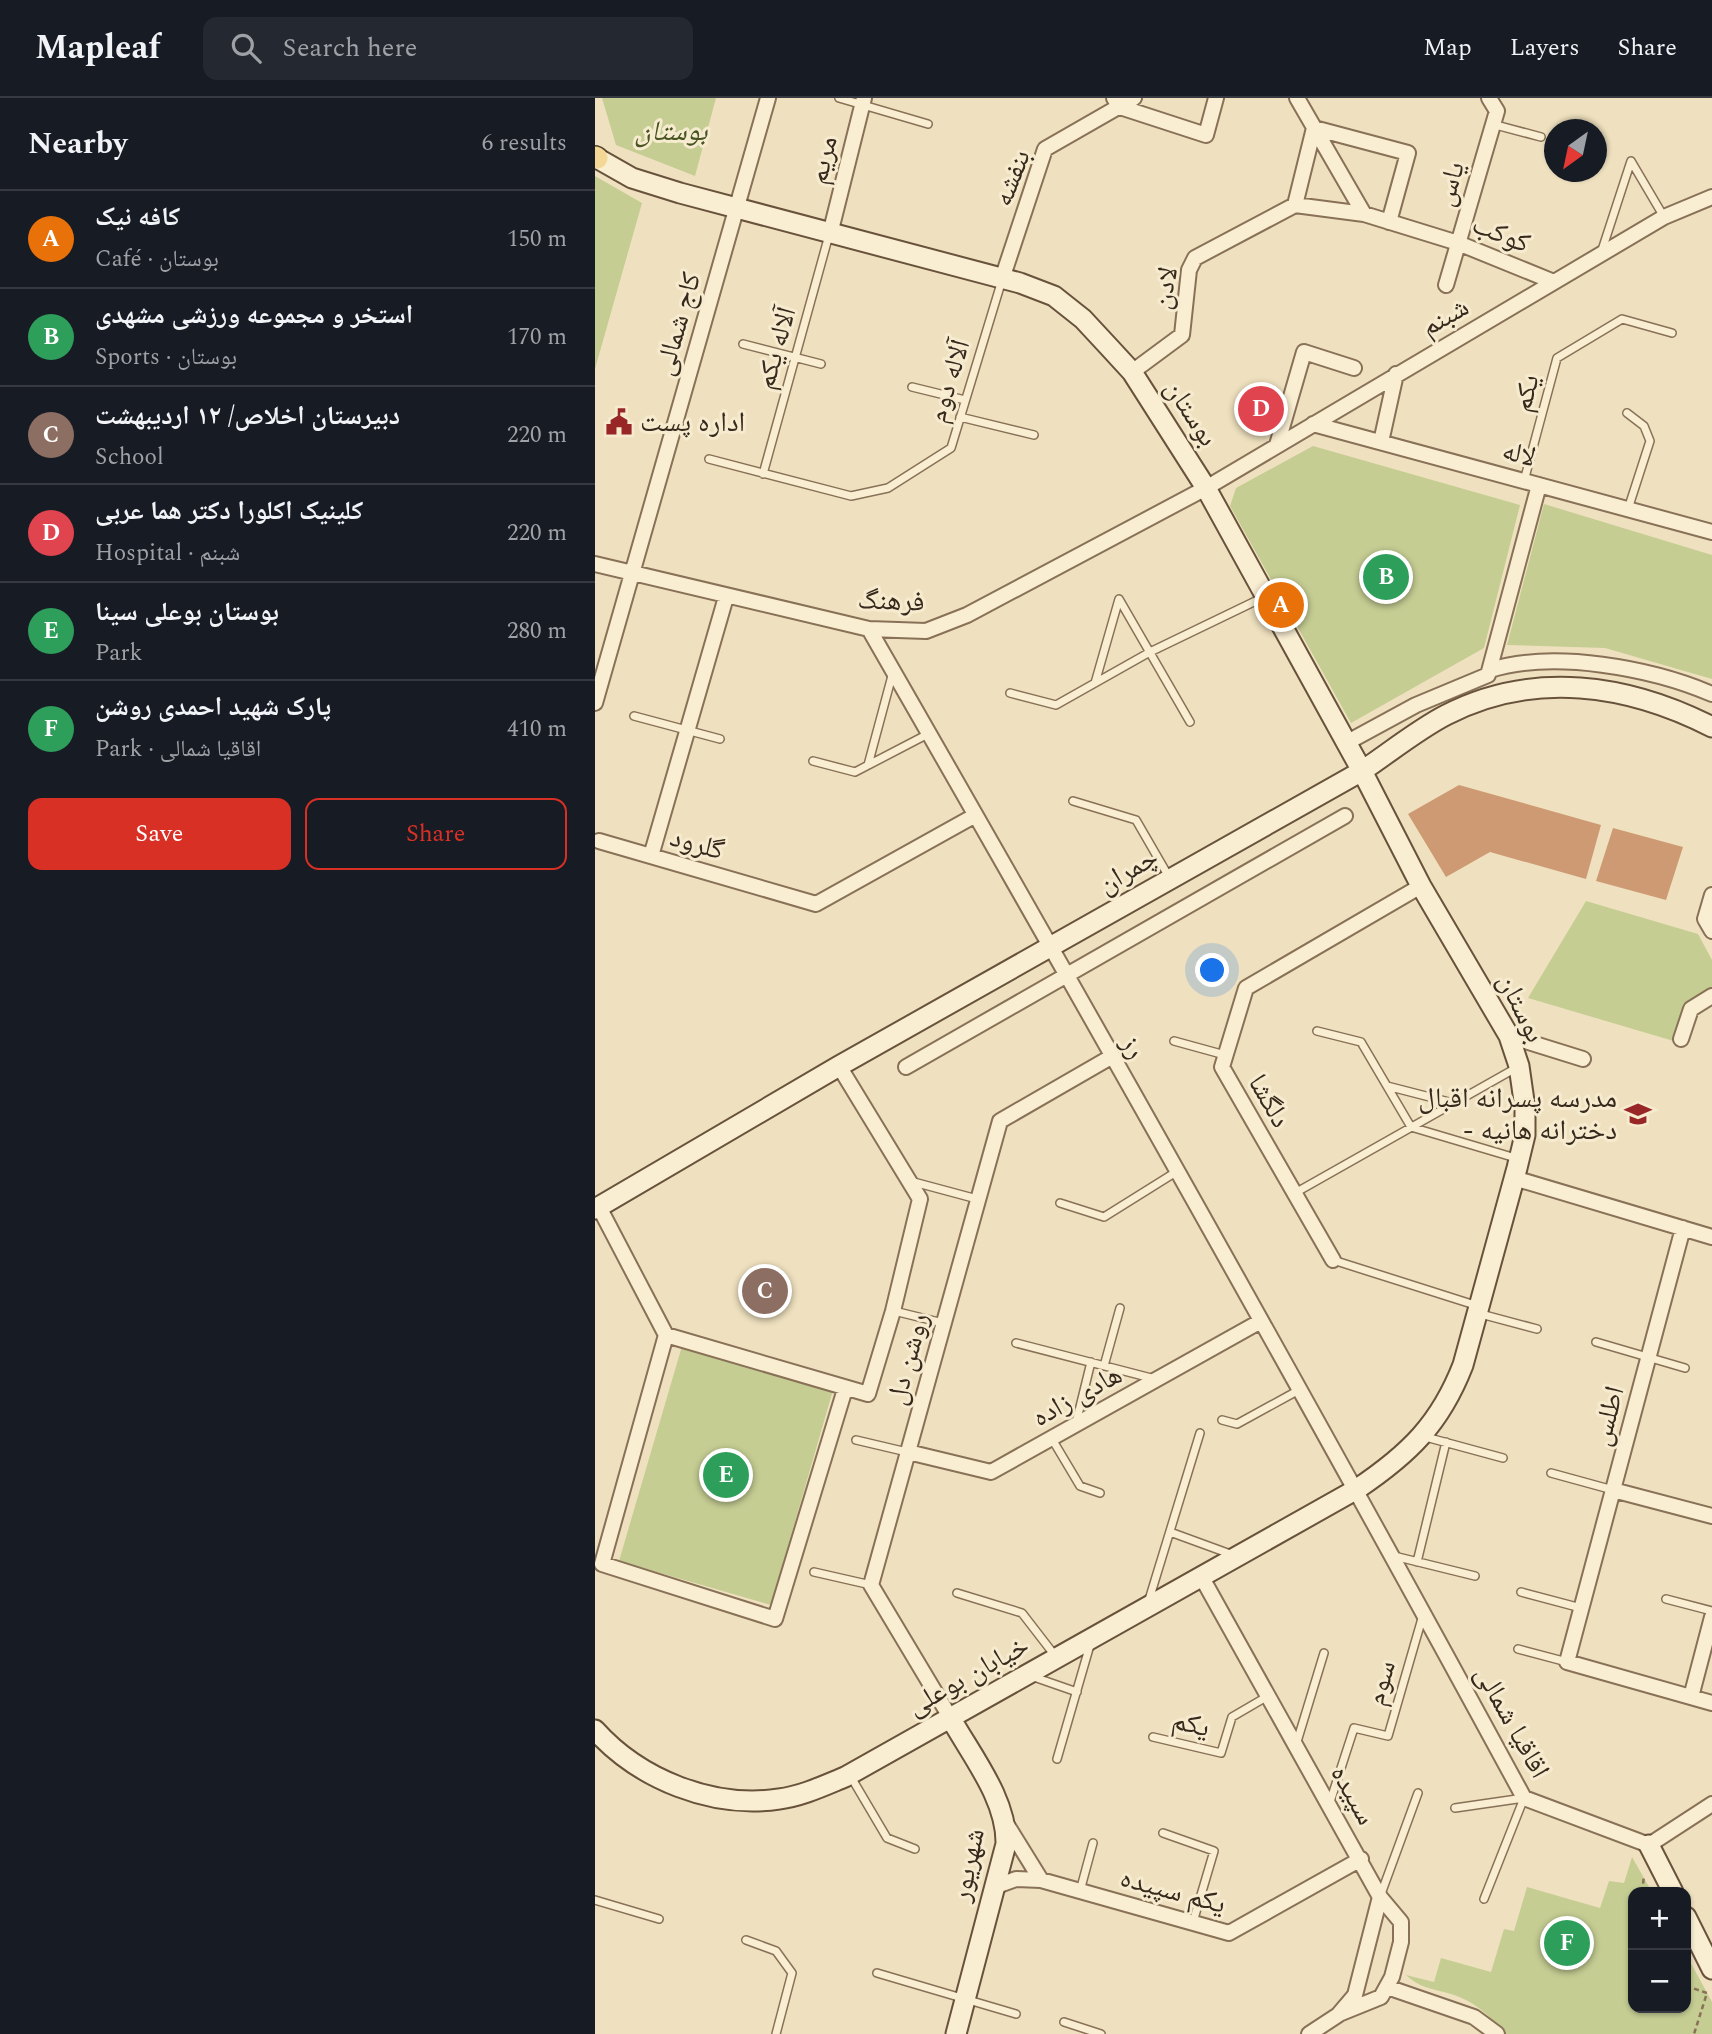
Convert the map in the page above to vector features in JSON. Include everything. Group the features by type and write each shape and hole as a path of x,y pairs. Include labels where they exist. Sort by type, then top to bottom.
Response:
{"street":[{"name":"کاج شمالی","path":"595,703 768,98"},
{"name":"بنفشه","path":"1002,279 1045,149 1117,102 1134,98"},
{"path":"1117,102 1206,135 1216,98"},
{"path":"1297,98 1364,215"},
{"name":"یاس","path":"1446,285 1497,111 1489,98"},
{"name":"مریم","path":"829,234 863,101"},
{"path":"1314,128 1295,205 1364,215"},
{"path":"1314,128 1408,153 1389,222"},
{"name":"بوستان","path":"596,158 632,178 829,234 1002,279 1054,296 1083,319 1132,372 1206,488 1362,771 1421,886 1509,1036 1519,1066 1525,1108 1525,1135 1478,1310 1452,1394 1422,1436 1388,1468 1357,1489"},
{"name":"شبنم","path":"1206,488 1664,217 1712,197"},
{"name":"لادن","path":"1132,372 1182,335 1189,270 1195,258 1207,249 1295,205"},
{"name":"کوکب","path":"1364,215 1458,243 1554,282"},
{"path":"1277,445 1304,352 1353,368"},
{"path":"1381,442 1397,374"},
{"name":"لاله","path":"1313,424 1712,532"},
{"path":"1346,743 1416,705 1488,675 1539,485"},
{"name":"فرهنگ","path":"595,564 631,575 869,629 926,631 967,615 1206,488"},
{"name":"گلرود","path":"726,597 650,856 816,904 974,816"},
{"name":"رز","path":"869,629 974,816 1053,947 1111,1057 1357,1489"},
{"path":"1490,670 1518,661 1582,664 1635,671 1684,682 1712,694"},
{"name":"چمران","path":"597,1208 839,1066 1362,771 1445,716 1480,700 1526,688 1578,687 1615,691 1681,712 1712,727"},
{"path":"906,1067 1345,816"},
{"path":"599,841 650,856"},
{"name":"دلگشا","path":"1333,1260 1221,1067 1246,988 1421,886"},
{"path":"1712,895 1705,919 1712,931"},
{"path":"1681,1039 1691,1009 1712,996"},
{"path":"1509,1036 1583,1059"},
{"name":"روشن دل","path":"871,1585 1000,1121 1111,1057"},
{"path":"666,1335 868,1394 893,1311 919,1199 839,1066"},
{"path":"1517,1169 1712,1237"},
{"path":"597,1208 666,1335 602,1564 775,1619 845,1389"},
{"name":"اطلس","path":"1567,1662 1683,1228"},
{"name":"هادی زاده","path":"908,1452 991,1472 1261,1321"},
{"name":"اقاقیا شمالی","path":"1357,1489 1524,1798 1650,1845"},
{"name":"خیابان بوعلی","path":"595,1730 633,1764 660,1779 698,1793 747,1801 778,1800 809,1793 849,1774 1357,1489"},
{"path":"1613,1490 1712,1516"},
{"name":"سپیده","path":"1201,1576 1380,1897 1401,1922 1398,1958 1387,1987"},
{"path":"871,1585 950,1717"},
{"path":"1691,1697 1712,1617"},
{"path":"1567,1662 1712,1703"},
{"name":"شهریور","path":"950,1717 998,1802 1007,1825 1006,1844 963,1998 956,2034"},
{"path":"1671,1887 1650,1845 1712,1804"},
{"path":"1007,1825 1041,1880"},
{"name":"یکم سپیده","path":"994,1887 1016,1879 1041,1880 1229,1933 1361,1859"},
{"path":"1338,2015 1355,1995 1380,1897"},
{"path":"1691,1927 1712,1969"},
{"path":"1312,2033 1338,2015 1381,1997 1387,1987 1474,2017 1497,2034"}],"lane":[{"path":"839,98 863,101 927,124"},
{"path":"1492,124 1541,137"},
{"path":"1600,257 1632,161 1664,217"},
{"name":"آلاله یکم","path":"762,474 829,234"},
{"name":"آلاله دوم","path":"709,459 851,496 888,488 951,448 1002,279"},
{"name":"یکم","path":"1524,481 1557,358 1622,319 1672,333"},
{"path":"743,344 821,364"},
{"path":"912,387 965,400"},
{"path":"1627,413 1644,426 1650,441 1628,509"},
{"path":"960,417 1034,435"},
{"path":"1010,693 1056,705 1150,652 1264,596"},
{"path":"1095,683 1119,599 1190,722"},
{"path":"868,765 893,671"},
{"path":"634,716 720,739"},
{"path":"813,761 855,772 928,734"},
{"path":"1073,802 1136,820 1170,879"},
{"path":"1317,1031 1361,1042 1411,1127 1517,1169"},
{"path":"1174,1041 1225,1055"},
{"path":"1294,1193 1519,1066"},
{"path":"1387,1086 1453,1103"},
{"path":"1060,1203 1104,1217 1176,1172"},
{"path":"909,1181 930,1184 977,1199"},
{"path":"1333,1260 1538,1329"},
{"path":"1104,1366 1120,1308"},
{"path":"893,1311 944,1323"},
{"path":"1596,1342 1685,1368"},
{"path":"1016,1343 1156,1380"},
{"path":"1075,1423 1091,1362"},
{"path":"1222,1420 1237,1424 1300,1389"},
{"path":"1147,1606 1200,1433"},
{"path":"1422,1436 1503,1458"},
{"path":"1051,1438 1080,1486 1100,1493"},
{"path":"856,1440 908,1452"},
{"path":"1417,1562 1446,1442"},
{"path":"1551,1473 1613,1490"},
{"path":"1170,1532 1237,1556"},
{"path":"1392,1556 1475,1576"},
{"path":"814,1572 871,1585"},
{"path":"1521,1592 1582,1608"},
{"path":"957,1593 1022,1613 1056,1658"},
{"path":"1666,1599 1712,1611"},
{"name":"سوم","path":"1329,1803 1354,1728 1388,1736 1423,1613"},
{"path":"1057,1759 1092,1638"},
{"path":"1518,1649 1567,1662"},
{"path":"1296,1745 1324,1653"},
{"path":"1027,1674 1076,1692"},
{"name":"یکم","path":"1153,1737 1221,1754 1233,1717 1269,1695"},
{"path":"849,1774 887,1838 915,1849"},
{"path":"1380,1897 1418,1793"},
{"path":"1455,1808 1524,1798 1484,1899"},
{"path":"1163,1833 1214,1851 1193,1923"},
{"path":"1080,1891 1093,1843"},
{"path":"595,1900 659,1919"},
{"path":"746,1940 776,1951 792,1973 776,2034"},
{"path":"877,1973 1016,2014"},
{"path":"1064,2022 1101,2034"}],"path":[{"path":"1691,1988 1707,1993 1694,2034"}],"green space":[{"name":"بوستان","path":"602,98 716,98 695,176 616,145"},
{"path":"595,176 642,203 595,369"},
{"path":"1313,446 1520,505 1484,648 1351,723 1230,506 1236,488"},
{"path":"1544,504 1712,555 1712,679 1605,648 1507,645"},
{"path":"1586,901 1698,934 1712,960 1712,992 1688,1006 1677,1042 1528,998"},
{"path":"682,1346 833,1390 771,1605 619,1561"},
{"path":"1632,1857 1649,1887 1628,1887 1628,2013 1691,2013 1691,1963 1712,2002 1712,2034 1503,2034 1493,2021 1474,2005 1459,1997 1421,1985 1406,1975 1434,1982 1441,1958 1491,1972 1504,1929 1514,1931 1527,1887 1600,1908 1609,1881 1624,1883"}],"building":[{"path":"1459,785 1601,825 1586,879 1490,852 1446,877 1408,814"},
{"path":"1613,828 1683,847 1666,900 1596,881"}],"place":[{"name":"کلینیک اکلورا دکتر هما عربی","path":"1261,409"},
{"name":"اداره پست","path":"619,422"},
{"name":"استخر و مجموعه ورزشی مشهدی","path":"1386,577"},
{"name":"کافه نیک","path":"1281,605"},
{"name":"مدرسه پسرانه اقبال - دخترانه هانیه","path":"1638,1114"},
{"name":"دبیرستان اخلاص/ ۱۲ اردیبهشت","path":"765,1291"},
{"name":"بوستان بوعلی سینا","path":"726,1475"},
{"name":"پارک شهید احمدی روشن","path":"1567,1943"}]}
